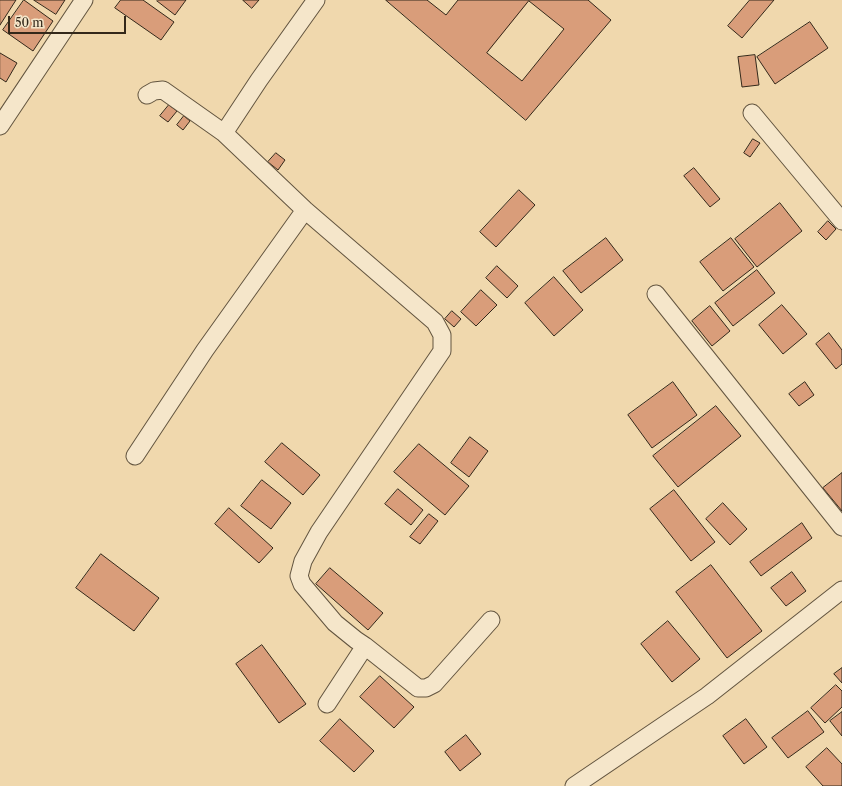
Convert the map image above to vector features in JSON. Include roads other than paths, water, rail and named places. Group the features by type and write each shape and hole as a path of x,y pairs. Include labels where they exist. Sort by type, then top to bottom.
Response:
{"street":[{"path":"0,126 84,0"},
{"path":"224,133 316,0"},
{"path":"147,95 154,90 163,90 224,133 305,210 435,322 442,335 442,350 319,532 303,562 299,576 302,584 335,624 418,688 426,688 434,684 492,620"},
{"path":"752,113 842,221"},
{"path":"135,456 205,350 305,210"},
{"path":"656,294 842,527"},
{"path":"574,786 707,696 842,590"},
{"path":"327,704 365,646"}]}
